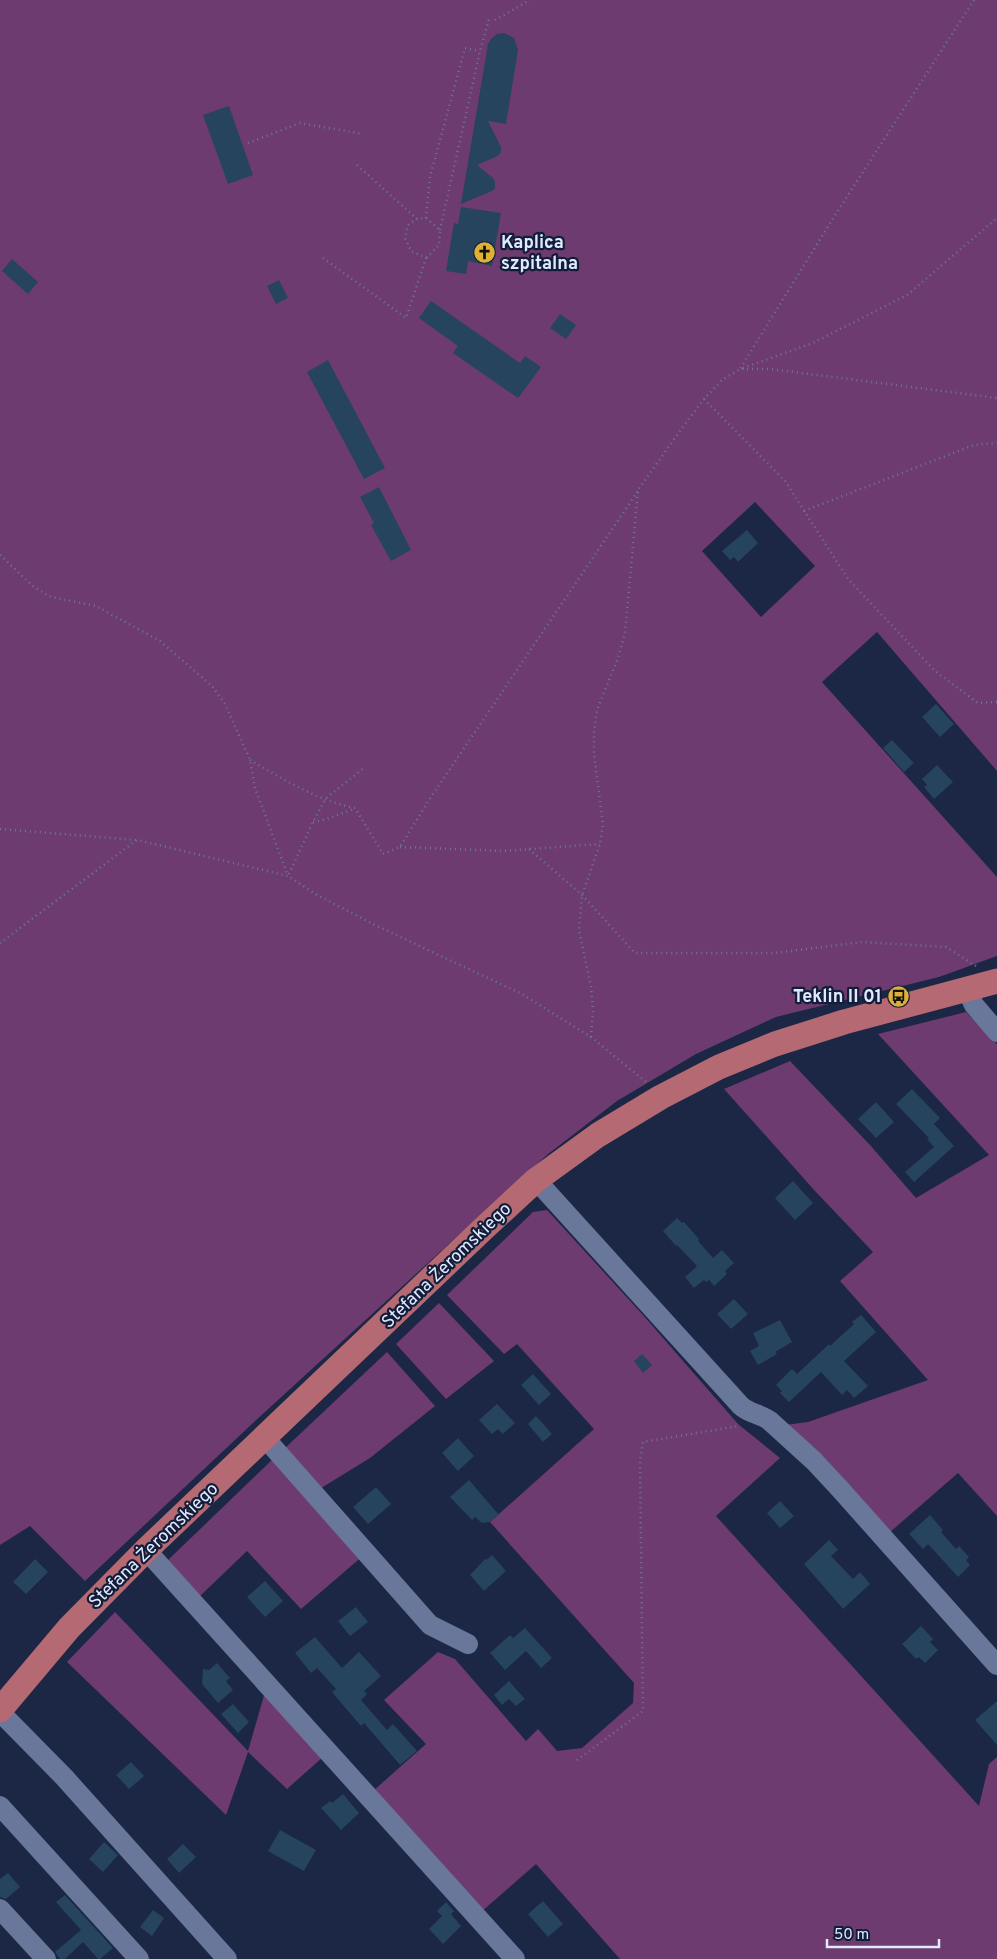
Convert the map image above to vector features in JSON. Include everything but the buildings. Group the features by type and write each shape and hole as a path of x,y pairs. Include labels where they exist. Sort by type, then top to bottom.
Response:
{"main road":[{"name":"Stefana Żeromskiego","path":"0,1711 63,1634 146,1550 536,1180 598,1136 662,1097 718,1067 775,1044 844,1022 982,986"}],"lane":[{"path":"982,986 974,1005 997,1032"},
{"path":"536,1180 741,1406 751,1413 770,1421 814,1461 997,1665"},
{"path":"265,1438 430,1625 468,1644"},
{"path":"146,1550 515,1959"},
{"path":"0,1711 64,1777 227,1959"},
{"path":"0,1806 140,1959"},
{"path":"0,1909 46,1959"}],"path":[{"path":"496,20 530,0"},
{"path":"740,369 832,220 974,0"},
{"path":"323,258 406,318 426,258 439,245 440,230 480,51 489,19"},
{"path":"426,218 430,177 465,48 480,51"},
{"path":"248,144 300,123 363,134"},
{"path":"357,165 417,219"},
{"path":"426,258 411,251 405,238 408,225 417,219 426,218 440,230"},
{"path":"400,846 638,490 704,399 722,380 740,369 813,343 907,295 997,218"},
{"path":"740,369 770,369 997,398"},
{"path":"704,399 785,481 848,579 936,671 978,704 997,702"},
{"path":"804,511 974,445 997,443"},
{"path":"591,1038 593,1010 591,987 579,930 582,894 600,844 603,824 594,754 594,732 597,710 626,633 638,490"},
{"path":"0,555 14,570 51,596 96,606 160,641 181,657 212,686 225,704 250,760 255,788 288,876"},
{"path":"250,760 298,788 326,798 334,804 355,808 383,854 400,846 504,851 600,844"},
{"path":"288,876 326,798 364,768"},
{"path":"313,822 327,819 355,808"},
{"path":"0,829 137,840 288,876 317,895 377,926 522,994 591,1038 662,1097"},
{"path":"0,943 137,840"},
{"path":"529,849 582,894 635,953 775,954 862,942 946,947 976,965 982,986"},
{"path":"577,1760 643,1711 640,1461 644,1442 741,1426"}],"shaded area":[{"path":"0,0 997,0 997,771 877,632 822,682 997,877 997,956 939,977 776,1017 696,1054 617,1101 548,1154 487,1209 253,1423 85,1581 30,1526 0,1545","holes":["755,502 815,566 761,617 702,551"]},
{"path":"966,1012 997,1044 997,1516 958,1473 889,1533 785,1425 808,1422 928,1380 840,1281 873,1252 815,1191 724,1089 790,1061 870,1145 916,1198 989,1155 878,1034"},
{"path":"547,1210 643,1315 738,1424 780,1458 716,1516 979,1806 989,1764 997,1757 997,1959 620,1959 536,1864 481,1912 373,1791 426,1744 384,1700 438,1652 455,1659 526,1741 538,1729 557,1751 582,1748 633,1703 634,1683 490,1522 594,1429 517,1344 504,1354 447,1295 533,1212"},
{"path":"439,1303 494,1361 446,1399 396,1344"},
{"path":"387,1352 435,1406 370,1458 318,1490 284,1449"},
{"path":"276,1456 364,1555 301,1609 247,1551 199,1597 167,1561"},
{"path":"115,1612 248,1751 265,1692 323,1757 287,1789 248,1752 226,1815 67,1662"}],"place":[{"name":"Kaplica szpitalna","path":"485,252"},
{"name":"Teklin II 01","path":"898,996"}]}
